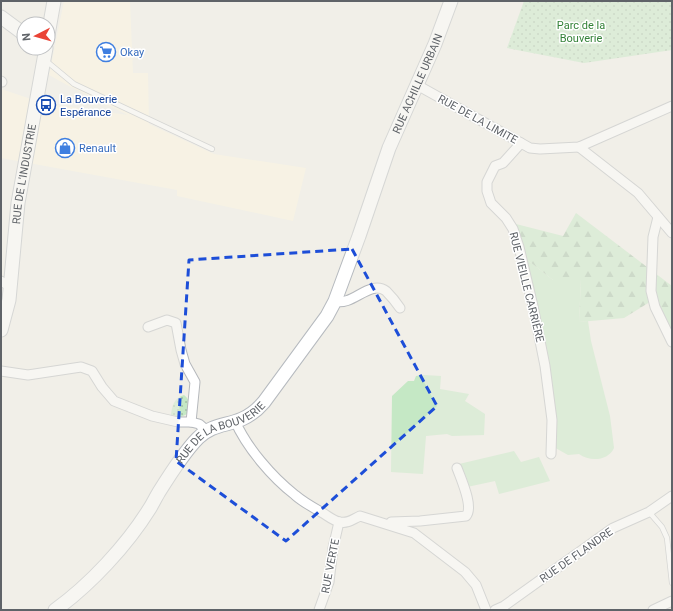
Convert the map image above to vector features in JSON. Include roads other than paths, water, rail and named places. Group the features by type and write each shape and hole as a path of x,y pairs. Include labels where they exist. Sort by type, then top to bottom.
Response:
{"street":[{"path":"51,16 54,1"},
{"name":"RUE ACHILLE URBAIN","path":"359,236 392,140 435,44 451,1"},
{"path":"1,17 16,28"},
{"name":"RUE DE L'INDUSTRIE","path":"1,330 18,202 43,56"},
{"name":"RUE DE LA LIMITE","path":"417,85 530,148 540,149 579,147"},
{"path":"672,106 579,147 638,193 672,233"},
{"name":"RUE VIEILLE CARRIÈRE","path":"521,143 503,163 495,166 487,182 487,191 491,203 506,218 513,229 519,247 545,366 552,420 551,454"},
{"path":"658,217 653,237 651,291 655,307 672,342"},
{"name":"RUE DE LA BOUVERIE","path":"55,610 71,598 128,539 151,508 158,493 193,444 207,431 218,425 235,421 248,415 264,402 323,321 335,301 359,236"},
{"path":"335,301 347,301 370,289 378,288 385,290 400,308"},
{"path":"148,327 167,320 176,323 180,350 185,364 195,382 191,422"},
{"path":"1,371 28,375 81,367 92,371 114,401 152,416 178,422 191,422 202,426 207,431"},
{"path":"235,421 246,440 278,479 296,496 330,518 339,522 348,522 360,516 414,533 465,572 476,585 486,610"},
{"path":"380,522 420,521 466,516 469,513 469,508 465,490 457,468"},
{"name":"RUE DE FLANDRE","path":"495,610 505,608 613,528 648,512 672,496"},
{"name":"RUE VERTE","path":"319,610 329,582 333,548 339,522"},
{"path":"653,610 672,601"}],"lane":[{"path":"48,56 61,74 74,84 212,149"},
{"path":"648,512 662,527 667,538 672,583"}],"place":[{"name":"Okay","path":"106,52"},
{"name":"La Bouverie Espérance","path":"46,105"},
{"name":"Renault","path":"65,148"}],"park label":[{"name":"Parc de la Bouverie","path":"581,31"}]}
